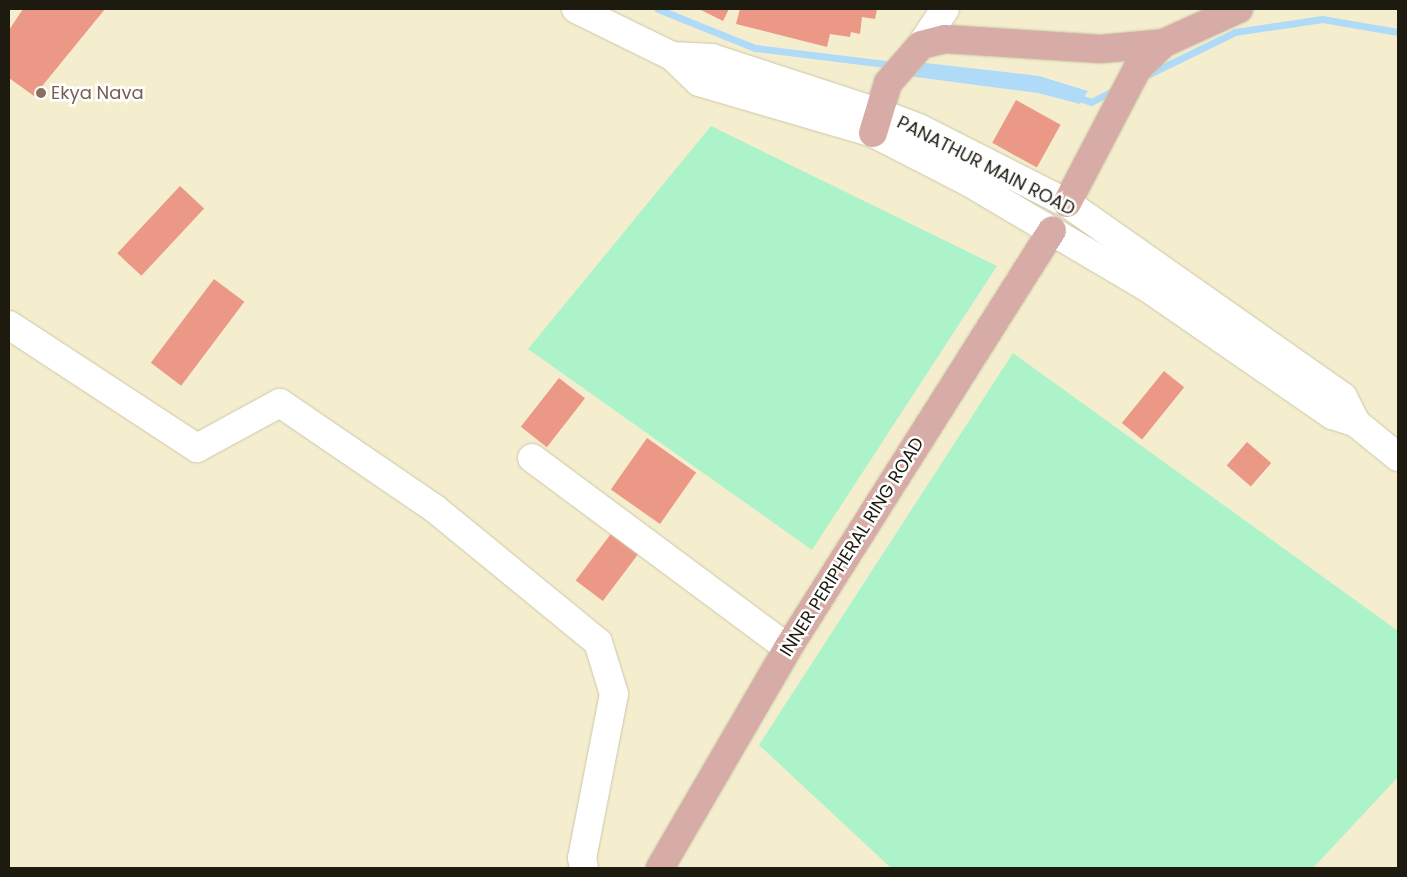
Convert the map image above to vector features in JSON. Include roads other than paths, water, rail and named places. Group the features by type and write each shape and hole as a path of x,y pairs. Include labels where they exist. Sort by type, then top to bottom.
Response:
{"main road":[{"path":"875,123 904,63 944,39 1101,49 1164,43 1239,9"},
{"path":"1066,203 1138,70 1164,43"},
{"name":"INNER PERIPHERAL RING ROAD","path":"660,868 788,648 1052,230"}],"street":[{"name":"PANATHUR MAIN ROAD","path":"576,9 672,56 712,58 875,123 967,181 1148,288 1332,415 1356,423 1398,457"},
{"path":"904,63 945,9"},
{"name":"PANATHUR MAIN ROAD","path":"875,123 919,128 1066,203 1343,397 1356,423"},
{"path":"9,325 197,448 280,403 434,508 598,642 614,694 582,858 584,868"},
{"path":"532,458 788,648"}],"water":[{"path":"917,62 1039,76 1088,91 1080,104 1038,93 908,76"}],"waterway":[{"path":"658,9 755,48 894,65"},
{"path":"1147,75 1235,32 1322,19 1398,32"},
{"path":"1074,96 1091,102 1117,89"}],"place":[{"name":"Ekya Nava","path":"41,93"}]}
